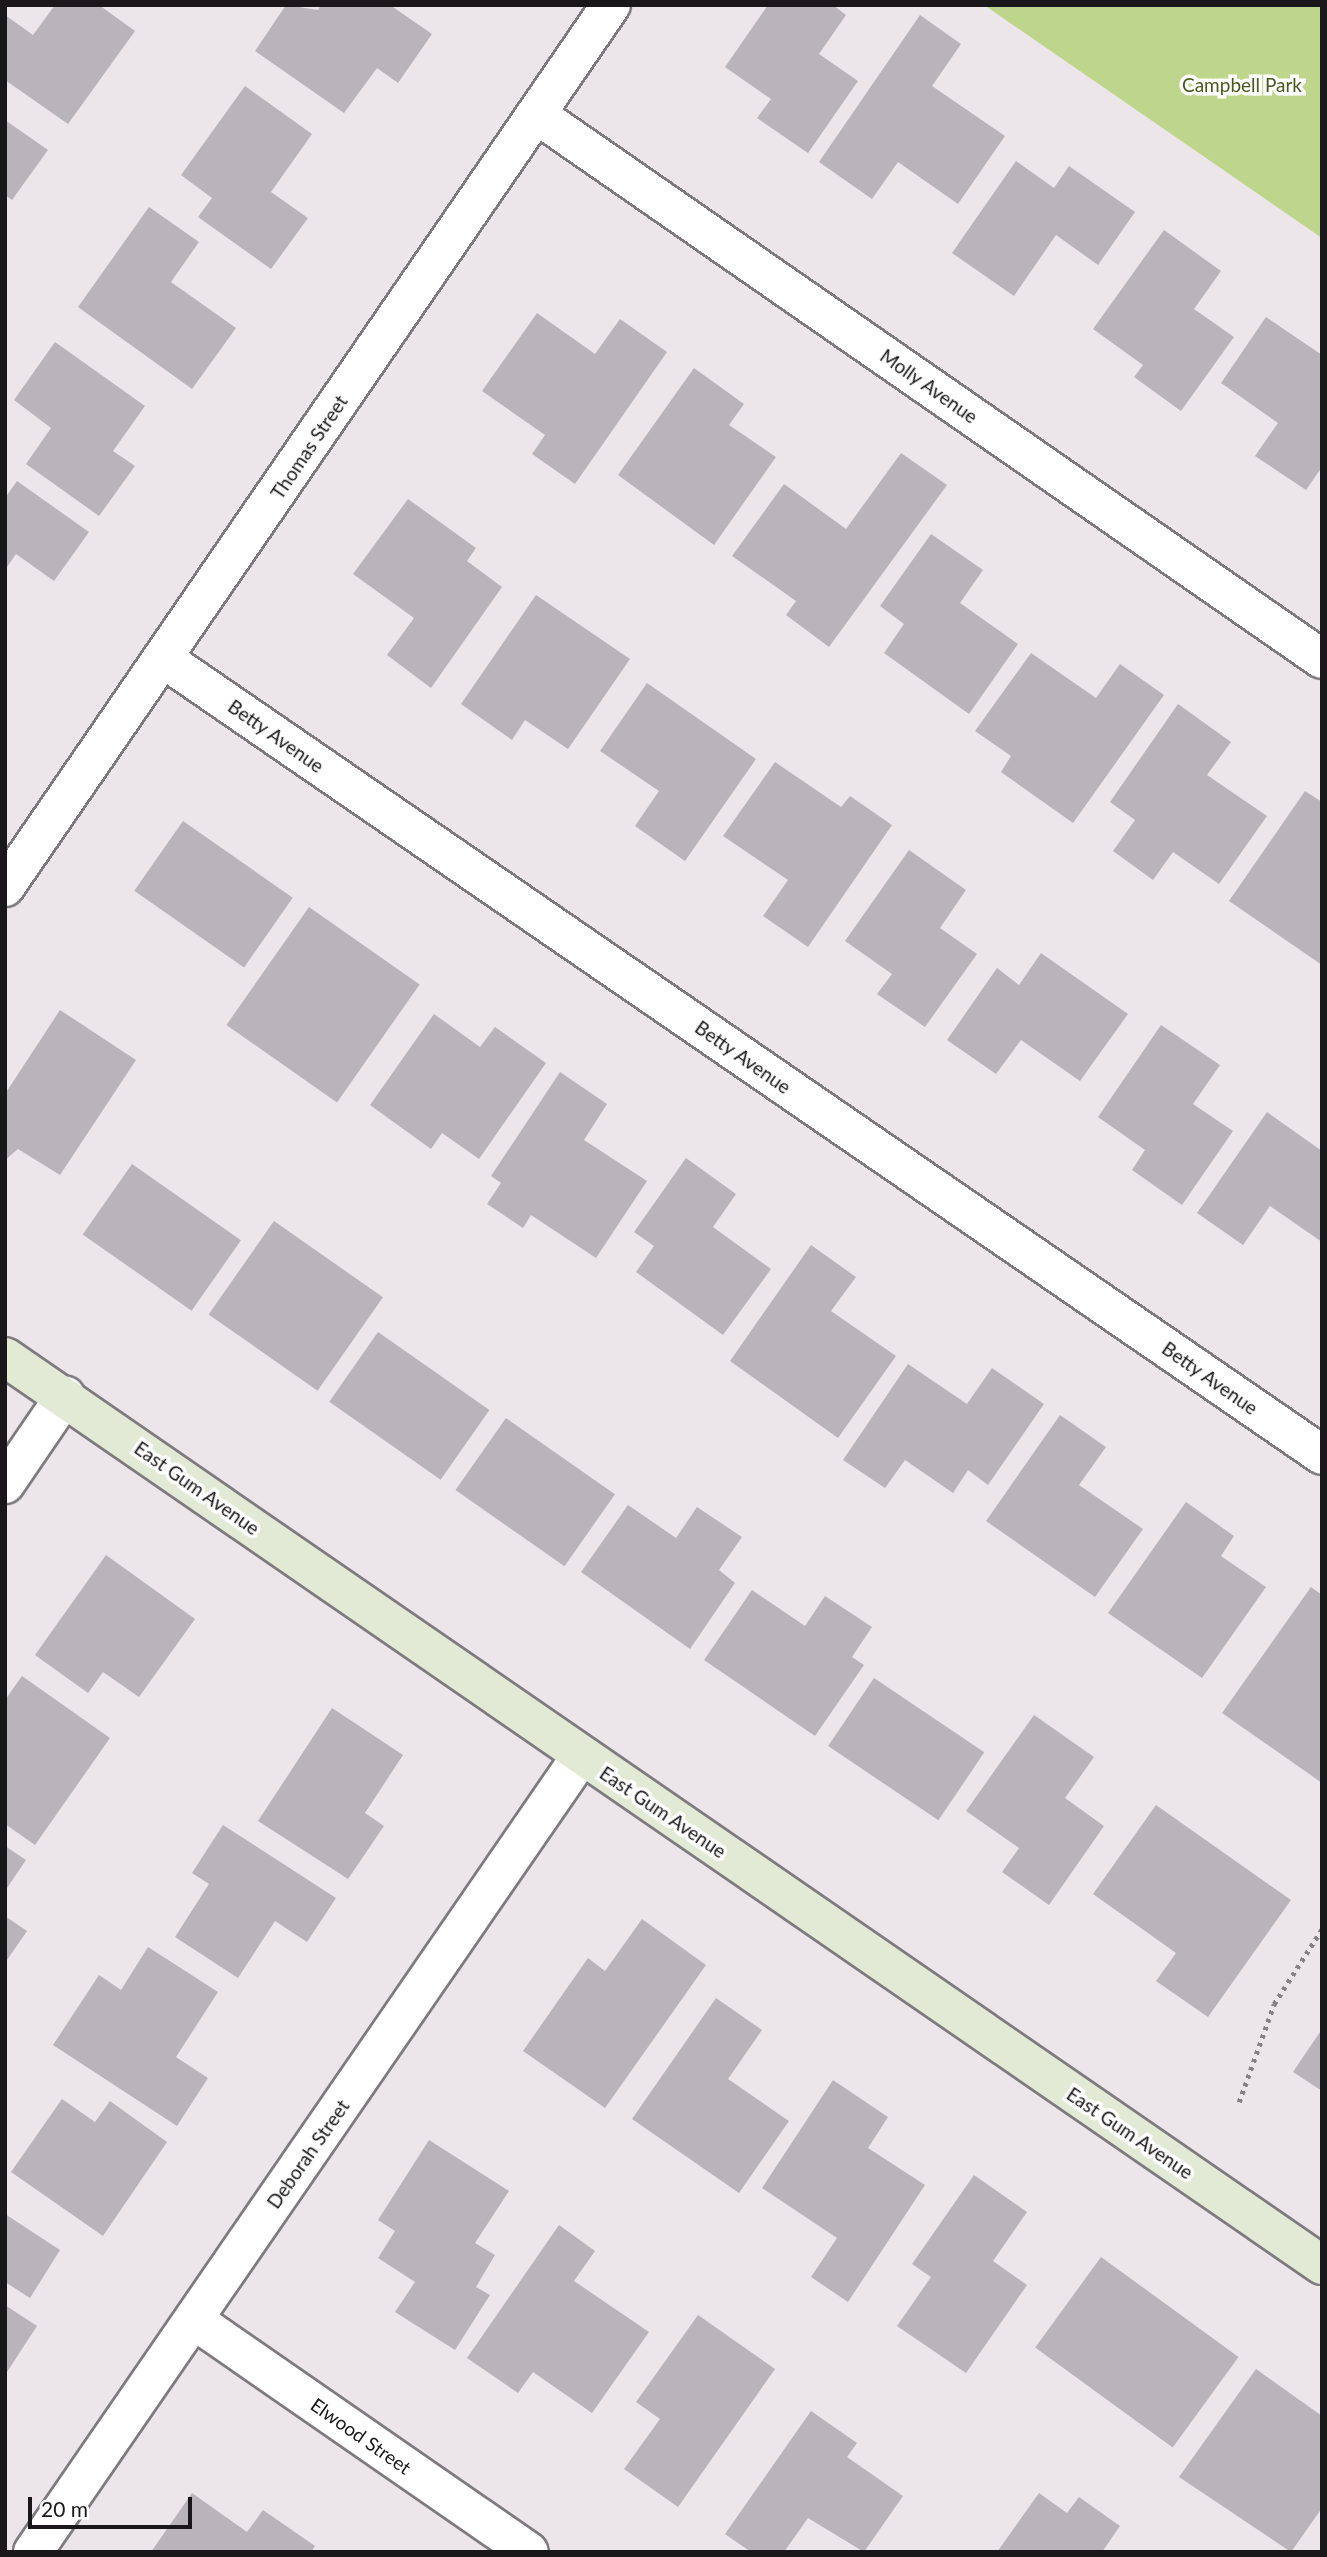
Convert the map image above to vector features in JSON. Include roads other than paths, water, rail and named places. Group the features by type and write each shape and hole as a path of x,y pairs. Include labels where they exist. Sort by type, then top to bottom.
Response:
{"street":[{"name":"Thomas Street","path":"5,887 611,5"},
{"name":"Molly Avenue","path":"536,114 1322,659"},
{"name":"Betty Avenue","path":"164,659 1322,1455"},
{"name":"East Gum Avenue","path":"5,1357 1322,2264"},
{"path":"5,1484 65,1396"},
{"name":"Deborah Street","path":"33,2552 581,1756"},
{"name":"Elwood Street","path":"194,2320 529,2552"}],"park label":[{"name":"Campbell Park","path":"1242,85"}]}
